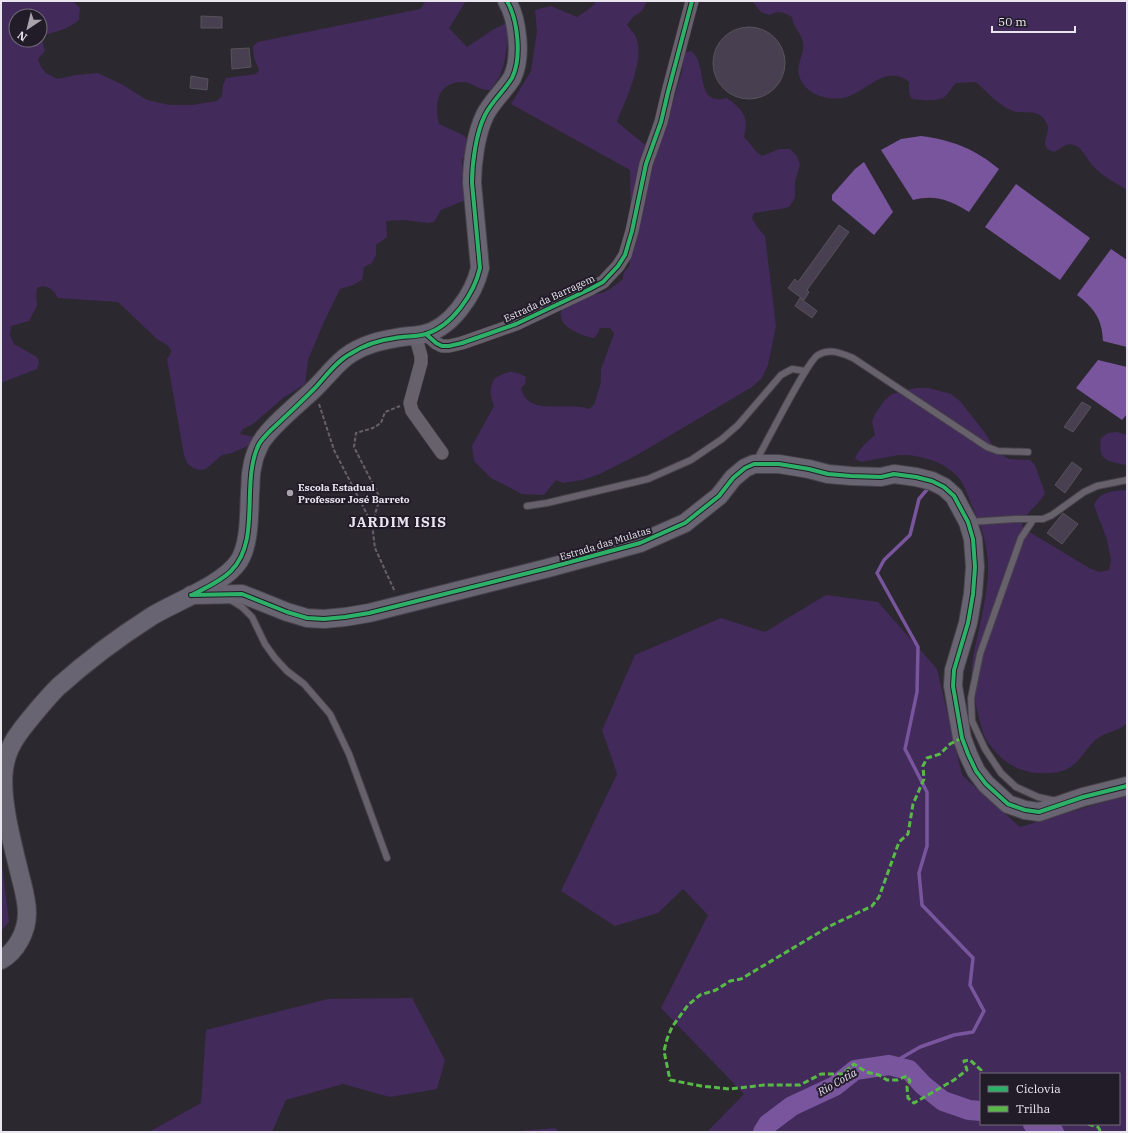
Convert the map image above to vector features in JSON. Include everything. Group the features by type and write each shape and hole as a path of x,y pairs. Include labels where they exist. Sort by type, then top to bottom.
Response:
{"street":[{"path":"1,960 9,956 17,946 23,934 27,914 24,890 9,826 4,796 2,767 20,730 56,690 96,654 154,616 220,579 231,571 240,560 245,548 248,530 251,471 259,444 271,430 348,354 373,342 420,335 449,320 463,305 478,277 480,257 473,201 472,169 485,114 516,69 517,38 514,18 507,1"},
{"name":"Estrada da Barragem","path":"420,335 442,346 449,346 482,336 516,324 590,289 603,282 618,266 625,255 632,231 646,164 661,122 692,1"},
{"path":"420,335 421,363 410,403 412,411 442,453"},
{"path":"754,464 779,464 828,474 881,477 894,474 916,477 944,487 954,496 968,522 973,538 975,567 973,594 968,623 954,670 953,686 962,738 976,771 986,784 1008,804 1025,810 1038,812 1084,797 1127,786"},
{"name":"Estrada das Mulatas","path":"191,595 242,594 287,612 307,618 324,619 363,614 548,568 640,543 685,524 719,496 734,478 745,468 754,464"}],"lane":[{"path":"754,464 805,371 816,355 829,351 838,352 853,358 987,447 998,451 1028,452"},
{"path":"527,506 560,500 648,479 691,460 722,439 738,425 781,374 792,369 805,371"},
{"path":"968,522 1043,519 1052,516 1084,492 1097,486 1127,480"},
{"path":"1033,520 1021,538 980,654 971,698 972,721 985,749 1001,773 1016,787 1038,797 1065,803"},
{"path":"223,595 242,607 252,617 265,644 275,658 287,671 304,684 330,714 349,754 387,858"}],"path":[{"path":"314,389 334,450 372,524 375,548 400,604"},
{"path":"372,524 380,498 354,447 356,433 372,428 381,423 385,412 410,403"}],"shaded area":[{"path":"1,1 73,1 80,8 79,20 66,28 48,34 48,8 8,8 8,48 44,48 45,51 38,59 41,67 46,73 57,79 76,75 98,73 123,85 147,100 170,105 192,105 217,101 222,96 223,85 226,78 256,74 259,70 254,58 253,46 258,42 420,9 426,1 466,1 449,28 467,47 494,29 507,23 507,43 504,64 499,77 490,90 482,89 466,82 454,83 443,90 439,96 437,109 439,124 463,135 469,141 468,155 462,158 468,199 441,210 434,222 428,223 404,220 386,221 387,237 376,245 376,255 372,263 364,267 362,280 353,285 340,289 308,360 305,384 283,398 253,424 243,429 240,434 255,437 252,444 232,453 222,455 206,469 200,470 193,468 187,463 184,455 167,359 171,350 167,345 157,339 118,302 58,298 54,292 47,287 37,288 37,306 29,321 11,326 10,335 14,344 37,357 39,362 37,369 1,383"},
{"path":"597,1 647,1 642,11 633,17 627,25 635,35 638,44 637,67 634,79 617,122 644,144 664,134 682,71 684,53 691,51 696,57 699,65 705,90 710,96 716,99 727,98 741,110 746,124 744,137 757,152 762,156 779,149 790,149 797,156 800,165 795,181 795,198 790,206 754,213 752,218 757,227 765,236 776,326 768,365 762,378 752,387 637,455 600,474 582,480 563,483 556,480 544,495 522,494 491,478 474,461 472,446 494,406 491,386 494,379 502,374 510,372 521,374 526,377 525,384 521,388 526,398 536,405 575,406 589,409 594,405 601,382 601,369 614,334 610,328 600,328 594,338 573,331 562,320 561,312 563,306 590,295 602,293 623,279 624,272 629,267 632,249 630,170 511,104 531,71 537,31 535,10 551,6 577,17 589,9"},
{"path":"752,1 1127,1 1127,190 1097,170 1082,151 1074,145 1068,144 1054,152 1047,149 1045,140 1048,127 1043,117 1035,113 1017,112 1008,109 993,98 976,82 956,83 943,98 932,100 918,100 911,98 909,93 909,82 900,77 892,76 884,77 843,98 836,99 823,97 810,91 801,81 798,71 803,50 803,42 792,17 784,13 777,12 769,15 761,12"},
{"path":"921,136 943,140 963,146 981,156 999,169 969,212 956,204 942,199 921,198 913,200 881,150 901,139"},
{"path":"864,162 893,212 874,235 832,200 832,195 855,169"},
{"path":"1016,184 1090,238 1060,280 985,227"},
{"path":"1111,249 1127,260 1127,347 1103,341 1099,320 1089,305 1077,295"},
{"path":"1098,360 1127,367 1127,414 1122,420 1076,388"},
{"path":"917,388 929,388 951,394 961,402 985,433 996,451 1009,459 1030,460 1035,465 1045,493 1025,517 1022,526 1026,530 1091,569 1100,572 1109,570 1111,560 1107,540 1094,505 1103,494 1112,491 1127,490 1127,723 1124,726 1098,738 1073,765 1066,770 1033,773 1017,768 996,753 984,734 979,720 974,696 972,683 972,663 986,594 988,564 984,538 979,522 962,482 946,467 931,460 914,456 899,455 861,462 855,459 861,448 875,435 872,422 875,414 885,400 892,394"},
{"path":"1117,432 1127,435 1127,465 1109,461 1102,455 1100,445 1101,438 1108,433"},
{"path":"826,595 878,602 937,669 962,775 1020,827 1127,795 1127,1132 707,1132 744,1094 661,1008 708,915 683,889 658,913 615,926 561,891 617,774 602,730 635,655 721,618 765,632"},
{"path":"1,856 9,922 1,931"},
{"path":"412,998 445,1060 437,1089 390,1097 343,1084 286,1100 272,1132 149,1132 201,1103 206,1030 328,999"},
{"path":"555,1128 559,1132 509,1132"}],"building":[{"path":"201,16 222,17 222,28 201,28"},
{"path":"749,27 763,30 775,37 782,49 785,63 782,77 775,89 763,96 749,99 735,96 723,89 716,77 713,63 716,49 723,37 735,30"},
{"path":"249,48 251,67 232,69 231,49"},
{"path":"191,76 208,79 207,90 190,88"},
{"path":"839,225 849,232 807,290 809,292 804,300 788,288 795,279 798,282"},
{"path":"800,298 817,311 812,318 795,306"},
{"path":"1082,402 1091,407 1073,432 1064,427"},
{"path":"1072,462 1082,469 1065,493 1055,485"},
{"path":"1063,513 1078,524 1062,544 1047,533"}],"waterway":[{"path":"889,1065 920,1047 954,1035 973,1032 984,1011 970,985 973,958 922,905 919,873 927,846 927,792 905,749 917,692 918,647 877,573 884,560 910,535 919,499 930,486"},
{"name":"Rio Cotia","path":"763,1132 768,1124 792,1106 835,1086 855,1070 889,1065 909,1070 923,1085 943,1101 969,1110 980,1111"},
{"name":"Rio Cotia","path":"1037,1125 1048,1128 1054,1132"}],"marked path":[{"path":"962,738 950,744 940,754 927,758 923,766 924,779 913,804 908,834 899,842 879,897 872,906 830,926 741,979 730,981 716,990 700,995 688,1005 672,1027 664,1051 670,1080 701,1086 730,1089 764,1085 800,1085 821,1074 842,1074 854,1064 866,1072 879,1075 887,1080 897,1080 907,1076 910,1081 907,1087 908,1098 914,1103 954,1080 967,1070 964,1061 970,1060 981,1070 982,1073"},
{"path":"1091,1125 1098,1127 1101,1132"}],"cycle path":[{"path":"192,595 227,575 240,558 246,543 251,476 254,459 259,444 271,430 345,357 361,348 377,342 399,337 422,335 436,330 453,316 473,288 480,268 472,183 475,148 479,130 485,115 512,78 517,60 518,50 516,28 514,18 507,1"},
{"path":"426,334 436,343 442,346 449,346 462,343 516,324 603,282 618,266 625,255 632,231 646,164 661,122 692,1"},
{"path":"191,595 242,594 287,612 307,618 324,619 345,617 369,613 640,543 685,523 719,496 733,478 745,468 754,464 779,464 828,474 851,476 881,477 894,474 916,477 932,481 944,487 954,496 968,522 973,539 975,567 973,594 968,623 954,670 953,686 962,738 976,771 986,784 1008,804 1025,810 1039,812 1083,797 1127,786"}],"place":[{"name":"Escola Estadual Professor José Barreto","path":"290,493"}],"district":[{"name":"JARDIM ISIS","path":"398,522"}]}
